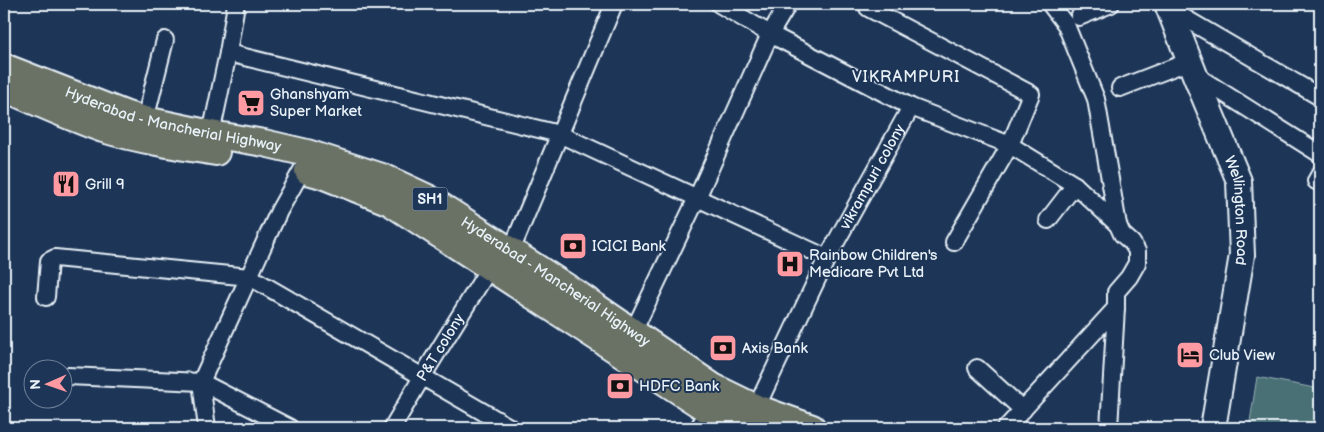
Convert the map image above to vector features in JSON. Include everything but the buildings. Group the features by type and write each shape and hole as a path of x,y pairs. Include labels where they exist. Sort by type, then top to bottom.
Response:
{"main road":[{"name":"Wellington Road","path":"1168,6 1239,181 1242,254 1213,428"},
{"name":"Hyderabad - Mancherial Highway","path":"4,67 132,123 176,145 246,156 322,175 390,202 490,267 704,420 755,418 812,428"},
{"name":"Hyderabad - Mancherial Highway","path":"4,88 70,116 132,123 264,143 307,153 385,178 428,198 511,251 633,332 755,418"}],"street":[{"path":"211,134 236,4"},
{"path":"511,251 614,4"},
{"path":"719,4 770,34 911,108 1010,145 1075,186 1118,225"},
{"path":"633,332 697,198 770,34 788,4"},
{"path":"1050,4 1066,25 1096,99 1118,225 1122,234 1132,243 1137,251 1137,263 1116,292 1109,428"},
{"path":"1079,17 1111,4"},
{"path":"1168,6 1320,97"},
{"path":"868,8 1031,94 1010,145 954,242"},
{"path":"132,123 165,40"},
{"path":"228,53 559,134 828,258"},
{"path":"1120,88 1193,68 1320,154"},
{"name":"vikrampuri colony","path":"755,418 828,258 911,108"},
{"path":"208,428 201,382 279,211 302,170"},
{"path":"1048,220 1075,186"},
{"path":"46,297 49,261 55,258 250,277 510,428"},
{"name":"P&T colony","path":"392,428 490,267"},
{"path":"1006,428 1116,308"},
{"path":"977,368 1023,410"},
{"path":"72,376 201,382 290,428"}],"green space":[{"path":"1257,377 1320,389 1320,428 1249,428"}],"place":[{"name":"Ghanshyam Super Market","path":"251,103"},
{"name":"Grill 9","path":"66,184"},
{"name":"ICICI Bank","path":"573,246"},
{"name":"Rainbow Children's Medicare Pvt Ltd","path":"790,264"},
{"name":"Axis Bank","path":"723,348"},
{"name":"Club View","path":"1190,355"},
{"name":"HDFC Bank","path":"620,386"}],"district":[{"name":"VIKRAMPURI","path":"906,76"}]}
